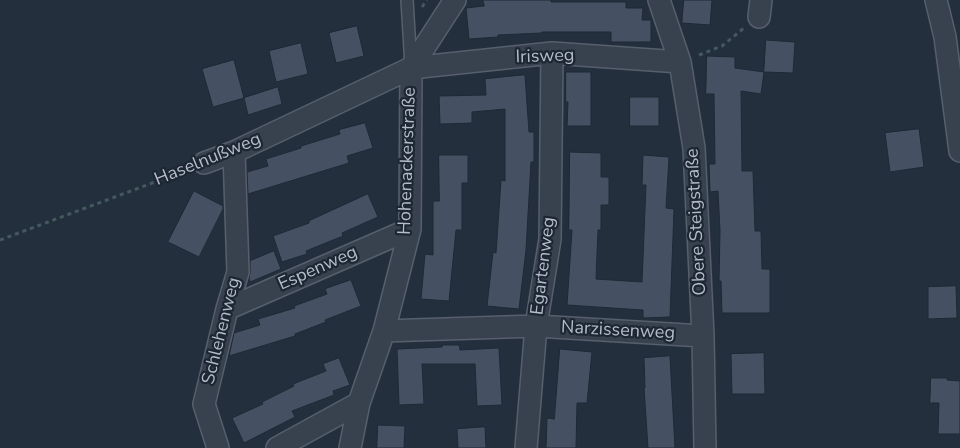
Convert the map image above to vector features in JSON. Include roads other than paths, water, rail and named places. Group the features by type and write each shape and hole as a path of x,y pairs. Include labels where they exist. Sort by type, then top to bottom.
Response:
{"street":[{"name":"Hohenackerstraße","path":"350,448 359,403 384,331 410,229 411,68 454,0"},
{"name":"Obere Steigstraße","path":"659,0 680,62 694,148 706,448"},
{"path":"936,0 946,37 960,151"},
{"name":"Irisweg","path":"411,68 552,53 680,62"},
{"name":"Egartenweg","path":"526,448 536,326 550,239 552,53"},
{"name":"Haselnußweg","path":"204,163 234,152 411,68"},
{"name":"Schlehenweg","path":"218,448 204,404 238,272 234,152"},
{"name":"Espenweg","path":"227,309 410,229"},
{"name":"Narzissenweg","path":"384,331 536,326 703,336"},
{"path":"277,448 359,403"}],"lane":[{"path":"407,0 411,68"}]}
